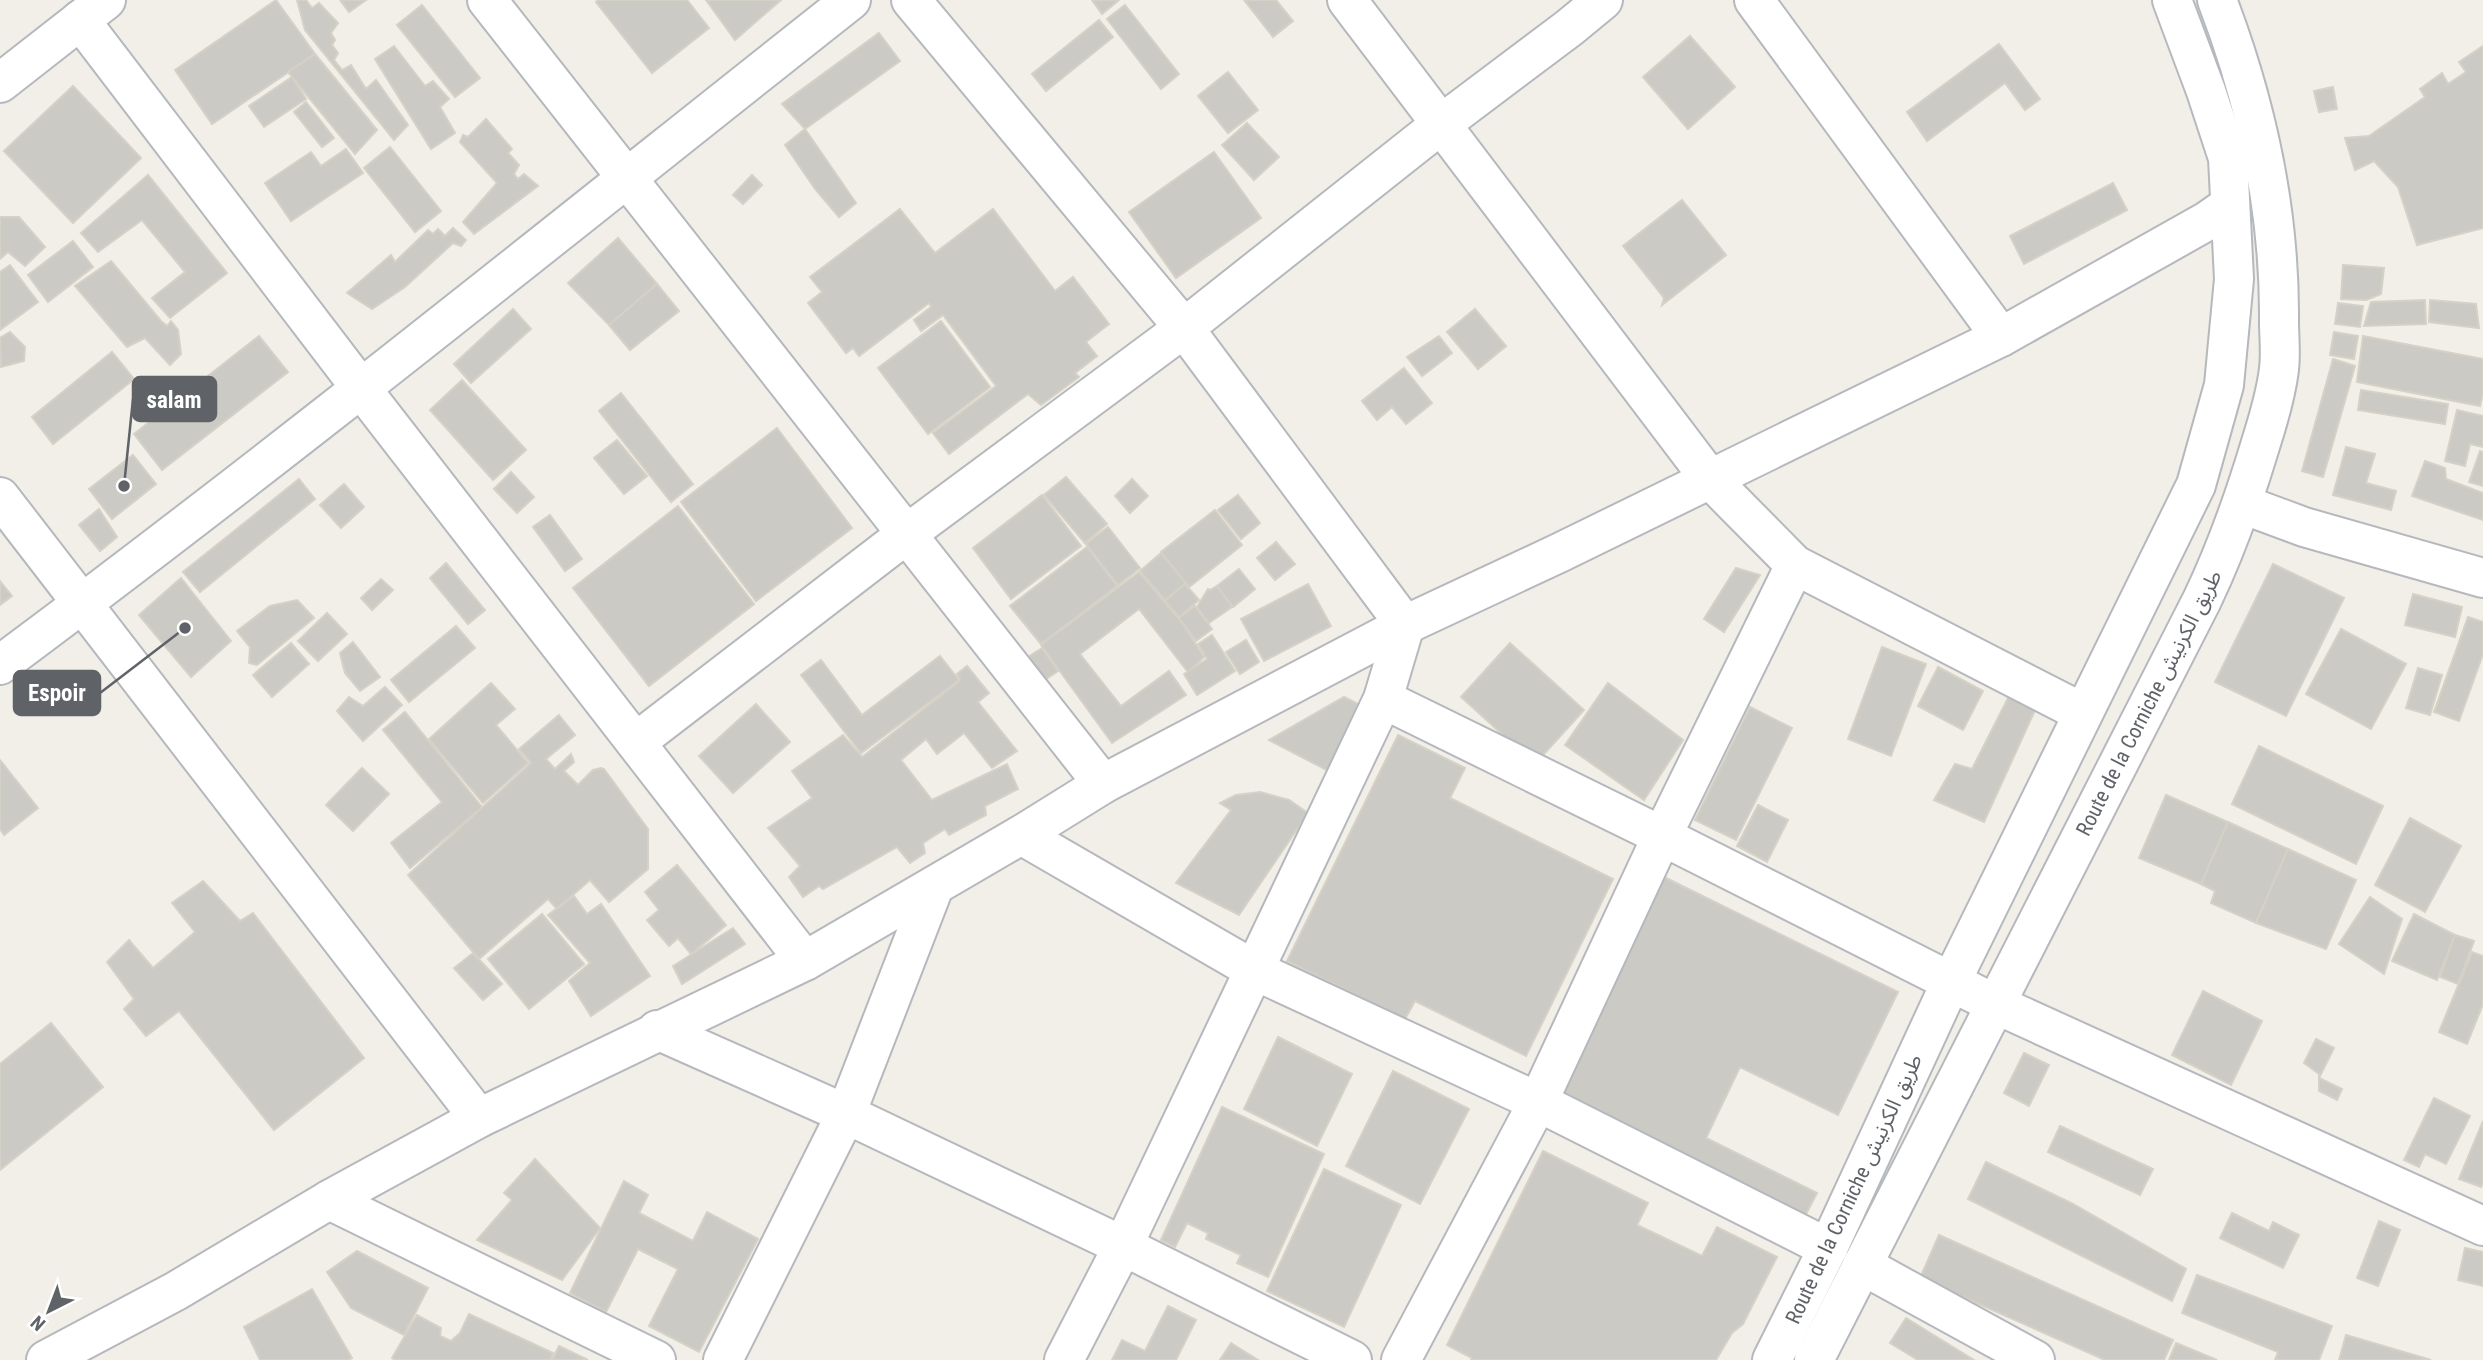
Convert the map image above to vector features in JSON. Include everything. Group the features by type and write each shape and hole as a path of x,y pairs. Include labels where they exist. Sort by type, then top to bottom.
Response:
{"street":[{"path":"487,0 1103,784"},
{"path":"0,665 627,179 851,0"},
{"path":"911,0 1184,328 1405,625"},
{"path":"1347,0 1710,479 1795,565 2083,713"},
{"path":"636,742 908,533 1184,328 1603,0"},
{"path":"1754,0 2001,337"},
{"name":"Route de la Corniche طريق الكرنيش","path":"1772,1360 1828,1248 1951,982 2196,485 2224,384 2234,279 2228,158 2172,0"},
{"name":"Route de la Corniche طريق الكرنيش","path":"1814,1360 1994,1004 2133,738 2223,556 2271,410 2279,368 2279,267 2260,143 2247,87 2217,0"},
{"path":"0,83 93,10 360,387 805,961"},
{"path":"46,1360 176,1291 329,1200 480,1118 805,961 934,887 1103,784 1405,625 2001,337 2207,221 2230,205"},
{"path":"0,497 480,1118"},
{"path":"2242,503 2304,527 2483,578"},
{"path":"1401,1360 1538,1102 1662,835 1795,565"},
{"path":"1064,1360 1123,1246 1256,971 1383,699 1405,625"},
{"path":"1383,699 1662,835 1994,1004 2483,1226"},
{"path":"1021,835 1256,971 1538,1102 1828,1248"},
{"path":"723,1360 846,1114 934,887"},
{"path":"657,1031 846,1114 1123,1246 1352,1360"},
{"path":"329,1200 656,1360"},
{"path":"1862,1265 2035,1360"}],"building":[{"path":"276,0 315,54 212,124 175,70"},
{"path":"297,0 306,0 312,8 319,3 338,23 331,33 335,40 332,45 338,53 334,60 342,70 351,65 366,89 376,80 408,125 394,140 305,30"},
{"path":"340,0 366,0 349,12"},
{"path":"687,0 709,28 652,73 596,2"},
{"path":"706,0 781,0 735,40"},
{"path":"1092,0 1119,0 1102,14"},
{"path":"1244,0 1276,0 1293,21 1273,37"},
{"path":"422,5 480,78 455,97 397,25"},
{"path":"1125,5 1179,74 1161,89 1107,19"},
{"path":"1099,20 1113,37 1046,91 1032,74"},
{"path":"879,33 900,61 805,129 782,104"},
{"path":"1690,36 1735,87 1688,129 1643,77"},
{"path":"1999,44 2040,99 2025,110 2005,83 1927,141 1907,112"},
{"path":"394,46 425,86 433,81 449,99 440,107 455,133 431,149 375,59"},
{"path":"2483,46 2483,228 2417,245 2398,187 2374,161 2355,170 2345,138 2369,136 2425,97 2420,89 2442,73 2448,84 2466,72 2459,62"},
{"path":"315,54 377,130 355,154 288,72"},
{"path":"1228,72 1258,110 1228,133 1198,96"},
{"path":"292,77 306,99 264,127 249,106"},
{"path":"73,86 141,158 73,223 4,151"},
{"path":"2333,87 2337,109 2319,112 2314,91"},
{"path":"306,102 334,138 322,147 294,112"},
{"path":"486,119 512,149 508,153 519,165 514,174 518,179 524,174 538,186 474,234 463,222 497,183 460,142 463,135 468,137"},
{"path":"1247,123 1279,157 1254,180 1222,145"},
{"path":"805,129 856,203 839,217 815,189 785,145"},
{"path":"390,147 441,211 415,232 364,168"},
{"path":"346,149 363,173 291,221 265,183 311,152 321,166"},
{"path":"1214,152 1261,218 1176,278 1129,212"},
{"path":"148,175 227,273 170,318 152,298 185,272 142,220 98,252 81,233"},
{"path":"752,175 762,185 743,204 733,195"},
{"path":"2113,183 2127,210 2024,264 2010,236"},
{"path":"1682,200 1726,255 1662,305 1664,298 1623,246"},
{"path":"900,209 935,253 993,209 1055,291 1073,277 1109,324 1086,342 1097,356 1075,373 1079,377 1041,405 1028,394 949,454 933,433 996,386 943,315 921,331 914,320 931,307 929,303 859,356 853,348 846,353 808,303 822,292 810,277"},
{"path":"0,217 19,217 45,247 25,266 8,252 0,259"},
{"path":"453,228 466,240 461,246 453,243 405,287 372,309 347,293 391,255 395,262 428,230 433,234 438,229 445,236"},
{"path":"618,238 657,284 609,325 568,283"},
{"path":"73,241 93,267 48,302 28,275"},
{"path":"111,261 161,321 167,326 171,321 178,330 181,354 170,365 145,338 127,347 75,286"},
{"path":"10,265 38,302 0,330 0,272"},
{"path":"2343,265 2384,268 2381,294 2366,300 2341,299"},
{"path":"657,284 679,311 630,350 609,325"},
{"path":"2425,300 2426,324 2364,326 2371,302"},
{"path":"2430,300 2476,304 2479,328 2429,322"},
{"path":"2338,303 2363,306 2360,327 2335,324"},
{"path":"513,309 531,329 471,383 454,364"},
{"path":"1475,309 1506,346 1478,369 1447,332"},
{"path":"941,321 990,387 928,434 878,368"},
{"path":"10,332 25,347 24,361 1,367 0,338"},
{"path":"2334,332 2358,336 2354,359 2330,355"},
{"path":"259,336 288,372 162,470 134,434"},
{"path":"1439,336 1452,353 1422,376 1407,357"},
{"path":"2363,336 2483,359 2483,393 2480,406 2357,382"},
{"path":"112,352 134,379 53,444 32,417"},
{"path":"2333,359 2355,366 2323,477 2302,471"},
{"path":"1404,368 1432,403 1406,424 1392,407 1377,420 1362,401"},
{"path":"462,380 526,450 493,480 430,410"},
{"path":"2361,390 2448,404 2445,424 2358,410"},
{"path":"621,393 693,484 671,502 599,411"},
{"path":"2457,410 2483,416 2483,447 2470,444 2465,466 2445,461"},
{"path":"777,428 852,528 756,601 681,502"},
{"path":"617,440 647,476 624,494 594,458"},
{"path":"2346,447 2375,454 2366,483 2396,491 2391,510 2333,495"},
{"path":"2480,451 2483,452 2483,486 2469,482"},
{"path":"133,455 156,484 112,519 89,489"},
{"path":"2425,461 2445,468 2446,479 2483,493 2483,520 2412,496"},
{"path":"511,472 534,497 517,513 494,489"},
{"path":"1066,477 1107,524 1085,543 1044,495"},
{"path":"299,479 315,499 200,592 183,572"},
{"path":"1132,479 1148,496 1130,513 1115,496"},
{"path":"344,484 364,507 341,528 320,505"},
{"path":"1042,495 1081,546 1011,599 973,548"},
{"path":"1238,495 1260,523 1241,539 1218,510"},
{"path":"678,506 754,604 649,686 573,588"},
{"path":"99,509 117,537 100,551 79,525"},
{"path":"1215,510 1242,545 1189,587 1161,552"},
{"path":"550,515 582,559 565,571 533,527"},
{"path":"1108,527 1140,568 1118,585 1086,544"},
{"path":"1276,542 1295,564 1275,580 1257,558"},
{"path":"1087,547 1117,586 1041,644 1010,606"},
{"path":"1161,553 1186,583 1165,600 1140,571"},
{"path":"446,563 485,610 468,624 430,578"},
{"path":"2273,564 2344,598 2286,716 2215,682"},
{"path":"1736,568 1760,575 1724,632 1704,619"},
{"path":"1239,569 1255,589 1233,607 1217,586"},
{"path":"1139,572 1183,624 1204,657 1188,672 1139,609 1080,654 1121,706 1169,671 1186,695 1112,743 1041,645"},
{"path":"181,578 231,641 191,677 139,615"},
{"path":"381,579 393,590 372,610 361,598"},
{"path":"0,581 12,596 0,605"},
{"path":"1185,584 1199,600 1179,617 1165,601"},
{"path":"1308,584 1331,626 1264,661 1241,619"},
{"path":"1217,586 1232,607 1209,623 1197,607 1208,589"},
{"path":"2413,594 2462,607 2455,637 2405,625"},
{"path":"297,600 314,618 257,665 249,663 250,647 237,631 270,606"},
{"path":"1195,606 1212,629 1196,641 1179,618"},
{"path":"327,613 347,634 318,661 298,641"},
{"path":"2468,617 2483,622 2483,654 2459,721 2434,712"},
{"path":"456,626 475,648 409,702 391,680"},
{"path":"2341,629 2406,664 2371,729 2306,694"},
{"path":"1212,635 1235,671 1197,695 1184,674 1207,659 1198,644"},
{"path":"1246,640 1259,662 1240,674 1226,652"},
{"path":"353,642 380,677 360,691 345,673 340,653"},
{"path":"291,643 309,664 272,697 253,675"},
{"path":"1510,643 1584,710 1535,764 1461,697"},
{"path":"1882,647 1926,664 1891,756 1848,739"},
{"path":"1042,648 1058,671 1045,680 1028,657"},
{"path":"940,656 959,680 861,753 801,675 821,660 862,715"},
{"path":"967,666 989,693 978,702 1017,751 992,768 964,733 937,754 926,739 901,760 932,800 1007,764 1018,789 985,806 986,815 949,835 945,829 923,843 925,853 910,863 897,847 823,889 819,886 803,897 789,877 800,866 768,828 812,798 792,771 843,735 862,757 957,683 960,679 957,674"},
{"path":"1938,667 1983,691 1963,730 1918,706"},
{"path":"2418,668 2442,675 2430,715 2406,708"},
{"path":"491,683 515,709 496,725 528,763 483,803 429,739"},
{"path":"1608,683 1683,740 1644,800 1565,745"},
{"path":"385,687 402,705 363,741 337,711 349,697 363,706"},
{"path":"2009,696 2036,708 1984,822 1934,800 1955,764 1972,769"},
{"path":"1344,697 1372,711 1338,776 1269,740"},
{"path":"756,704 790,742 733,793 699,756"},
{"path":"1750,707 1792,728 1736,840 1695,820"},
{"path":"405,712 482,807 410,868 391,843 442,802 383,730"},
{"path":"559,715 575,735 546,759 555,769 571,754 574,762 564,771 578,785 593,770 604,769 648,829 648,869 609,902 590,880 557,909 548,899 479,959 408,875 531,763 519,749"},
{"path":"1398,735 1465,768 1450,798 1613,879 1526,1056 1415,1001 1405,1019 1287,961"},
{"path":"2259,746 2383,806 2356,864 2232,804"},
{"path":"0,760 38,808 4,835 0,829"},
{"path":"362,768 389,794 353,831 326,805"},
{"path":"1260,792 1289,800 1308,813 1239,915 1176,883 1231,810 1220,803 1236,795"},
{"path":"2166,795 2228,822 2201,884 2139,858"},
{"path":"1758,805 1788,820 1767,862 1737,846"},
{"path":"2410,818 2461,846 2425,912 2375,885"},
{"path":"2228,822 2288,849 2256,923 2211,903 2215,891 2201,884"},
{"path":"2288,849 2356,880 2326,949 2256,923"},
{"path":"677,865 726,925 691,954 678,938 669,946 647,920 659,910 645,892"},
{"path":"1664,877 1898,992 1838,1115 1740,1067 1706,1138 1817,1193 1803,1220 1556,1099"},
{"path":"203,881 240,921 253,913 364,1058 274,1130 179,1011 146,1036 124,1009 134,999 107,962 129,940 153,968 195,932 172,903"},
{"path":"574,896 587,914 601,904 650,976 591,1016 569,981 590,963 548,915"},
{"path":"2370,897 2402,919 2384,974 2339,944"},
{"path":"542,914 584,964 529,1009 488,959"},
{"path":"2414,914 2455,935 2437,980 2392,961"},
{"path":"733,928 745,944 682,984 673,966"},
{"path":"2455,935 2474,941 2458,984 2440,977"},
{"path":"2472,952 2483,956 2483,1004 2467,1044 2439,1032"},
{"path":"473,953 502,984 483,1000 454,968"},
{"path":"2203,991 2262,1021 2231,1085 2172,1055"},
{"path":"51,1023 103,1087 0,1170 0,1064"},
{"path":"1278,1037 1352,1074 1317,1146 1244,1109"},
{"path":"2316,1039 2334,1048 2319,1078 2319,1074 2304,1063"},
{"path":"2024,1053 2049,1065 2029,1106 2004,1093"},
{"path":"1393,1071 1469,1109 1420,1204 1346,1166"},
{"path":"2319,1078 2342,1089 2337,1100 2319,1091"},
{"path":"2434,1098 2470,1116 2446,1164 2425,1154 2419,1167 2404,1160"},
{"path":"1222,1107 1324,1154 1268,1277 1237,1263 1241,1255 1206,1239 1208,1233 1187,1223 1175,1247 1161,1240"},
{"path":"2483,1121 2483,1182 2481,1187 2459,1179"},
{"path":"2060,1126 2153,1169 2140,1195 2048,1152"},
{"path":"1543,1151 1648,1203 1637,1225 1702,1256 1717,1227 1777,1257 1743,1324 1732,1333 1716,1360 1471,1360 1472,1358 1447,1345"},
{"path":"535,1159 600,1228 562,1280 477,1240 512,1200 504,1193"},
{"path":"1986,1162 2073,1204 2186,1269 2172,1301 1968,1199"},
{"path":"1324,1169 1401,1205 1344,1327 1267,1291"},
{"path":"624,1181 648,1195 639,1213 693,1241 707,1212 758,1239 699,1352 649,1326 678,1269 638,1249 606,1312 570,1293"},
{"path":"2232,1213 2269,1231 2273,1222 2299,1235 2283,1268 2220,1238"},
{"path":"2379,1221 2400,1230 2378,1286 2357,1278"},
{"path":"1939,1235 2173,1340 2164,1360 2105,1360 1920,1278"},
{"path":"2465,1248 2483,1252 2483,1286 2458,1280"},
{"path":"357,1251 428,1288 404,1335 351,1308 327,1272"},
{"path":"2197,1275 2332,1326 2319,1360 2275,1360 2278,1352 2182,1313"},
{"path":"312,1289 352,1358 260,1360 244,1327"},
{"path":"1168,1306 1196,1320 1176,1360 1112,1360 1122,1340 1145,1351"},
{"path":"469,1314 553,1353 550,1360 392,1358 417,1315 441,1328 440,1336 451,1341 460,1333"},
{"path":"1906,1318 1974,1360 1918,1360 1890,1343"},
{"path":"2346,1335 2431,1360 2339,1360"},
{"path":"1231,1343 1258,1360 1220,1360"},
{"path":"2176,1343 2217,1360 2169,1360"},
{"path":"559,1346 588,1360 552,1360"}],"place":[{"name":"salam","path":"124,486"},
{"name":"Espoir","path":"185,628"}]}
